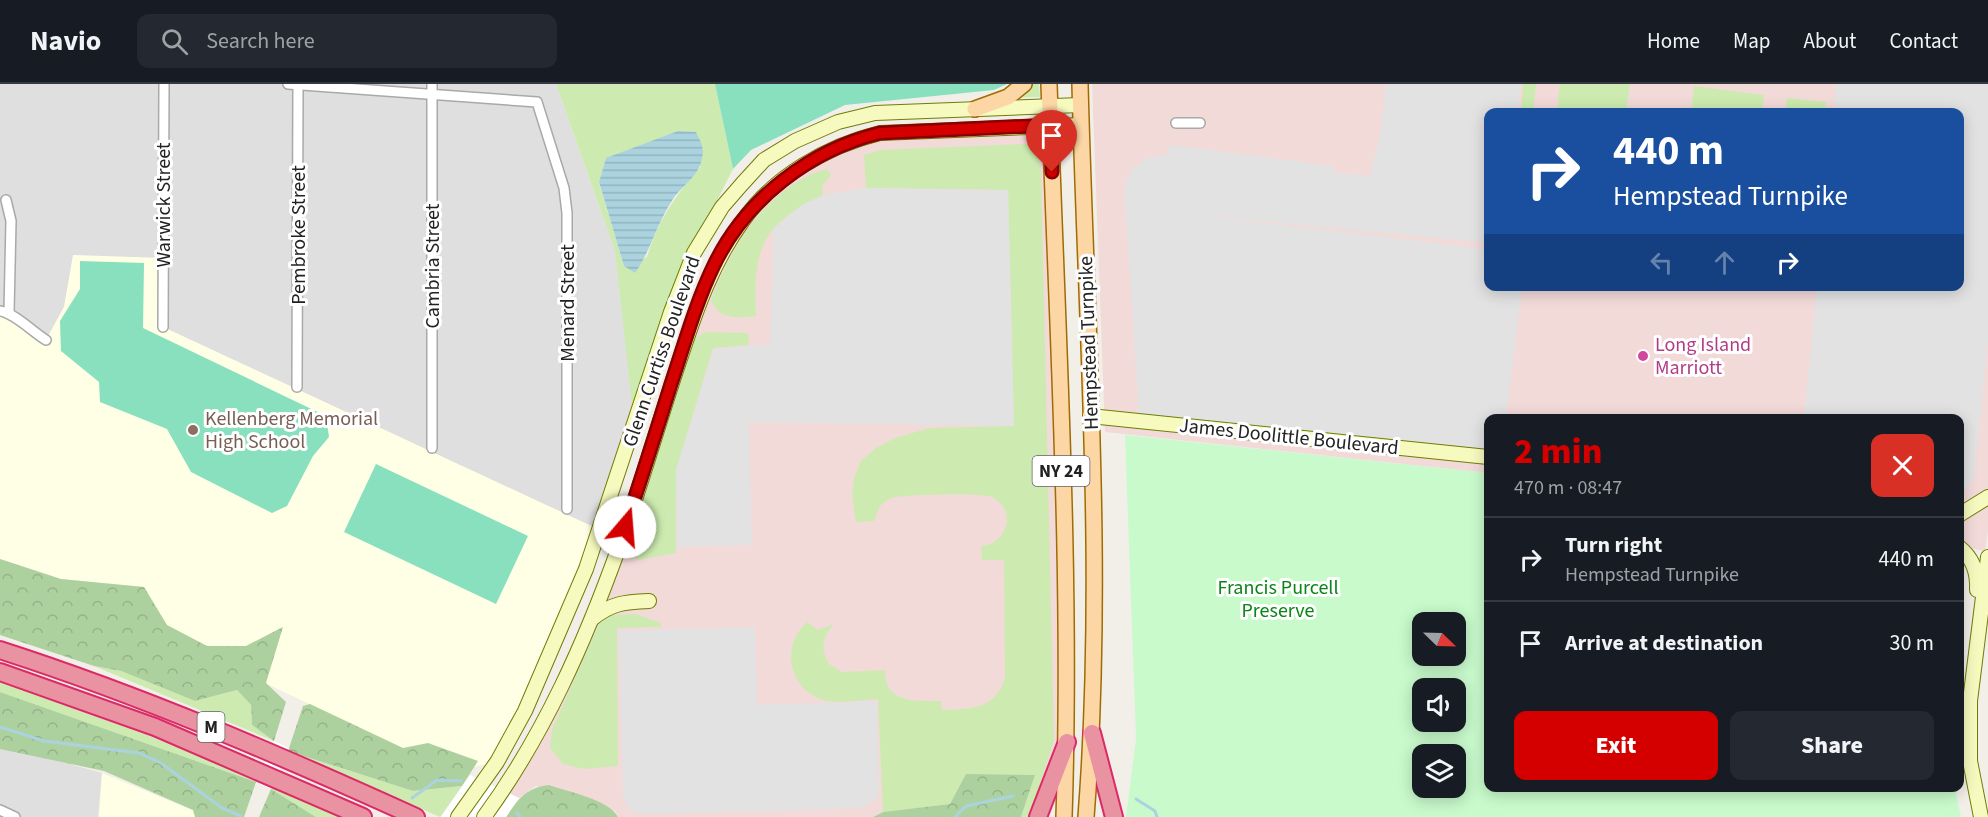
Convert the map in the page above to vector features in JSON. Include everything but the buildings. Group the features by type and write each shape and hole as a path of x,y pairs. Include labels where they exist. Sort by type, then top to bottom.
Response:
{"highway":[{"name":"M","path":"0,650 123,693 224,732 416,817"},
{"name":"M","path":"0,672 155,727 363,817"},
{"path":"1092,733 1114,817"},
{"path":"1038,817 1066,742"}],"main road":[{"path":"975,109 1008,97 1024,84"},
{"name":"Hempstead Turnpike","path":"1049,84 1065,573 1064,817"},
{"name":"Hempstead Turnpike","path":"1080,84 1096,567 1092,733 1086,817"},
{"name":"Glenn Curtiss Boulevard","path":"458,817 497,762 543,668 586,569 671,312 694,253 722,207 764,160 795,141 849,120 875,113 1080,105"},
{"path":"849,120 855,139"},
{"name":"Glenn Curtiss Boulevard","path":"484,817 516,772 549,711 591,620 619,548 678,364 715,264 743,220 792,172 855,139 880,133 1081,125"},
{"name":"James Doolittle Boulevard","path":"1090,416 1484,457"},
{"path":"1964,511 1988,496"},
{"path":"1964,552 1970,558 1978,580 1977,627"},
{"path":"1981,817 1970,761 1970,701 1977,627 1988,557"},
{"path":"591,620 606,607 617,603 649,601"},
{"path":"543,668 550,692 549,711"}],"street":[{"name":"Warwick Street","path":"163,327 164,84"},
{"path":"288,84 432,89"},
{"name":"Pembroke Street","path":"297,387 298,84"},
{"name":"Menard Street","path":"432,89 537,102 564,188 567,213 567,508"},
{"name":"Cambria Street","path":"432,89 432,448"},
{"path":"1176,123 1200,123"},
{"path":"14,192 3,198 11,221 4,311 28,330 46,340"},
{"path":"0,810 15,817"}],"shaded area":[{"path":"0,84 556,84 615,251 631,382 634,423 600,530 163,327 74,255 64,307 46,340 0,311"},
{"path":"1092,84 1988,84 1988,531 1985,551 1964,547 1964,414 1484,414 1484,473 1105,432"},
{"path":"1386,84 1521,84 1518,108 1484,108 1484,243 1180,213 1484,249 1484,291 1522,291 1506,414 1484,414 1484,449 1139,414 1125,199 1126,182 1131,171 1146,158 1167,155 1169,145 1334,166 1334,172 1370,176 1380,136"},
{"path":"1836,84 1988,84 1988,340 1974,478 1964,489 1964,414 1804,414 1817,291 1964,291 1964,108 1834,108"},
{"path":"1054,127 1063,727 1054,772 950,804 883,812 873,817 618,817 615,811 536,786 519,798 506,792 582,643 687,341 743,223 796,172 875,136"},
{"path":"866,188 1008,190 1014,426 749,422 752,545 677,547 676,470 714,348 770,345 774,228 802,205 823,195"},
{"name":"Kellenberg Memorial High School","path":"73,255 163,258 163,327 600,530 495,762 452,772 259,680 282,627 246,646 207,646 167,625 144,587 61,579 0,559 0,311 46,340 64,307"},
{"path":"755,627 757,705 877,701 879,790 876,799 861,808 643,814 631,811 624,801 623,790 619,631"},
{"path":"0,745 102,773 98,817 0,817"},
{"path":"102,773 209,817 99,817"}],"green space":[{"path":"556,84 715,84 733,169 696,242 634,423 615,251","holes":["606,158 701,166 669,209 647,257 624,266 599,183"]},
{"path":"715,84 1007,84 994,90 845,105 751,150 733,169"},
{"path":"1027,84 1039,84 1040,97 1012,98"},
{"path":"1523,84 1536,84 1533,108 1521,108"},
{"path":"1560,84 1630,84 1627,108 1557,108"},
{"path":"1694,86 1764,95 1762,108 1691,108"},
{"path":"1787,98 1826,102 1825,108 1786,108"},
{"path":"1027,144 1037,149 1041,172 1054,741 1033,806 1038,809 1032,817 1021,817 1035,775 966,774 950,804 883,812 878,699 834,702 811,694 795,676 791,654 793,642 807,622 818,630 834,624 825,638 823,648 829,664 842,672 885,670 886,681 896,695 912,700 941,701 942,710 980,706 988,702 1001,689 1005,678 1004,560 982,560 981,546 990,544 1003,533 1007,518 1000,503 992,497 974,495 898,497 891,498 880,506 874,521 856,522 852,494 854,478 861,461 876,448 895,438 930,428 1014,426 1008,190 866,188 864,155 881,150"},
{"path":"827,169 831,175 822,186 823,195 786,217 773,229 765,242 756,273 756,316 735,317 719,312 711,301 740,240 754,221 787,189 806,177"},
{"path":"80,261 144,263 143,328 326,416 329,437 313,456 287,506 272,513 191,472 167,429 100,402 99,382 61,351 60,321 80,289"},
{"path":"705,332 748,333 749,345 713,348 676,470 676,553 638,560 623,546 693,340"},
{"name":"Francis Purcell Preserve","path":"1125,435 1484,473 1484,792 1956,792 1961,817 1126,817 1136,739"},
{"path":"376,464 528,536 496,604 344,532"},
{"path":"0,559 61,579 144,587 167,625 207,646 246,646 283,627 266,683 286,702 274,741 252,725 251,705 237,690 195,701 121,671 94,666 0,635"},
{"path":"636,614 661,623 661,627 617,628 618,766 584,769 563,764 550,748 552,730 603,615"},
{"path":"94,666 121,671 195,701 237,690 251,705 252,725 274,741"},
{"path":"0,682 147,735 257,780 256,782 0,692"},
{"path":"0,692 256,782 244,817 195,817 193,810 104,771 0,749"},
{"path":"310,704 403,748 428,743 478,761 462,786 413,791 288,751 303,706"},
{"path":"288,751 413,791 462,786 440,817"},
{"path":"966,774 1035,775 1021,817 873,817 883,812 950,804"},
{"path":"273,785 340,817 316,817 271,789"},
{"path":"549,785 597,801 618,817 506,817 523,795 535,788"},
{"path":"271,789 316,817 259,817"}],"water":[{"path":"678,131 696,132 702,147 701,162 696,172 667,208 635,273 624,266 599,182 606,158"}],"pier":[{"path":"274,741 289,748 271,789 256,782"},
{"path":"470,775 519,798 506,817 441,817"}],"waterway":[{"path":"0,727 44,741 139,753 161,763 222,808 241,816"},
{"path":"412,798 437,780 461,781"},
{"path":"955,817 966,806 1013,796"},
{"path":"1136,799 1155,811 1157,817"},
{"path":"517,813 520,817"}],"place":[{"name":"Long Island Marriott","path":"1643,356"},
{"name":"Kellenberg Memorial High School","path":"193,430"}],"route":[{"path":"625,527 678,364 715,264 743,220 792,172 855,139 880,133 1051,125 1052,172"}]}
